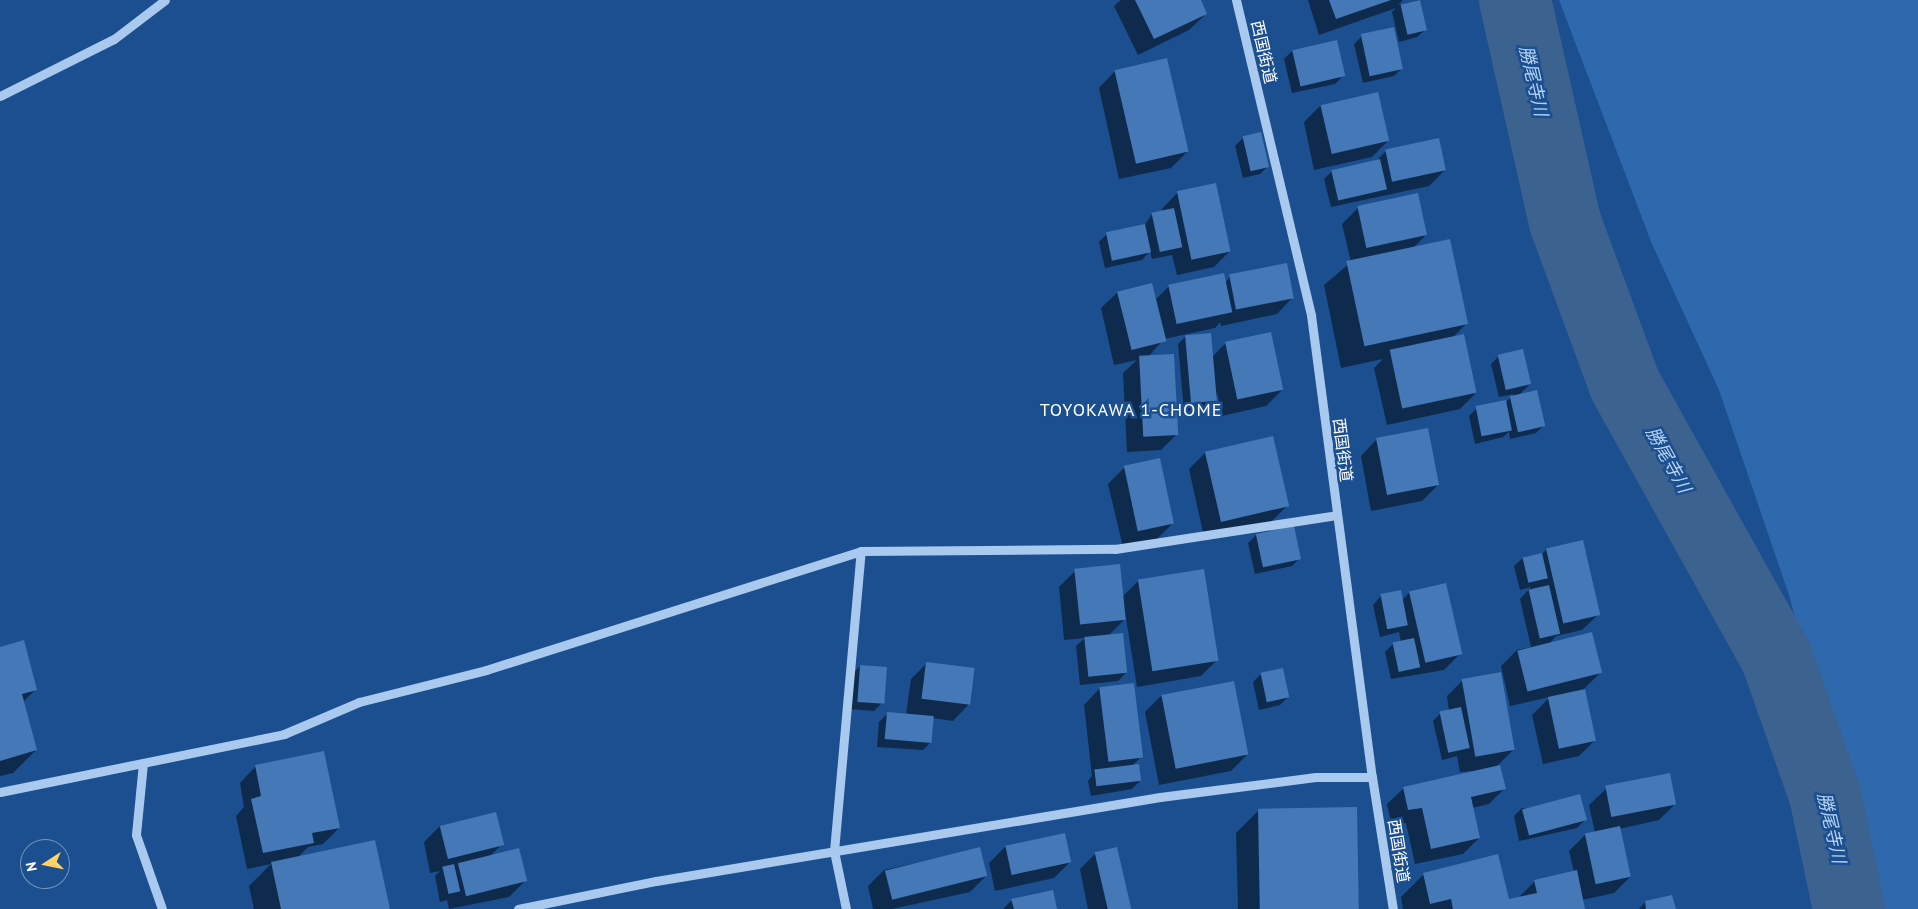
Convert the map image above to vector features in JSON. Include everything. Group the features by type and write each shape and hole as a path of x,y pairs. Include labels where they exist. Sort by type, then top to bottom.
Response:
{"street":[{"path":"0,96 114,39 165,0"},
{"name":"西国街道","path":"1236,0 1310,315 1372,777 1393,909"},
{"path":"0,792 284,734 359,702 486,670 861,551 1114,549 1336,515"},
{"path":"846,909 834,851 861,551"},
{"path":"144,763 136,835 162,909"},
{"path":"518,909 656,881 1160,797 1316,777 1372,777"}],"shaded area":[{"path":"1559,0 1918,0 1918,909 1871,909 1789,595 1719,390 1652,244"}],"building":[{"path":"1135,0 1201,0 1207,14 1154,39"},
{"path":"1329,0 1391,0 1336,19"},
{"path":"1420,0 1427,30 1407,35 1401,4"},
{"path":"1394,27 1403,69 1370,76 1361,34"},
{"path":"1337,40 1345,76 1301,86 1292,50"},
{"path":"1167,58 1189,152 1136,164 1114,70"},
{"path":"1378,92 1389,141 1332,154 1321,105"},
{"path":"1261,132 1269,167 1251,171 1242,136"},
{"path":"1439,138 1446,170 1392,182 1385,149"},
{"path":"1380,159 1387,189 1338,200 1331,170"},
{"path":"1216,183 1231,251 1191,260 1177,191"},
{"path":"1418,193 1427,235 1366,248 1357,206"},
{"path":"1174,208 1182,247 1160,252 1152,213"},
{"path":"1145,224 1151,252 1112,261 1106,232"},
{"path":"1450,239 1468,324 1364,346 1346,261"},
{"path":"1287,263 1294,298 1236,310 1229,274"},
{"path":"1224,273 1232,312 1177,324 1168,285"},
{"path":"1152,283 1167,341 1132,350 1117,292"},
{"path":"1271,332 1283,390 1237,399 1225,342"},
{"path":"1211,333 1217,401 1191,403 1185,335"},
{"path":"1464,334 1476,393 1402,408 1390,350"},
{"path":"1523,349 1531,384 1506,390 1498,355"},
{"path":"1174,354 1178,435 1143,437 1139,356"},
{"path":"1537,390 1545,426 1518,432 1510,396"},
{"path":"1506,400 1512,430 1481,436 1476,406"},
{"path":"1428,428 1439,485 1387,495 1376,438"},
{"path":"1273,436 1289,506 1221,522 1205,452"},
{"path":"1160,458 1174,524 1138,531 1124,466"},
{"path":"1294,526 1301,559 1263,567 1256,534"},
{"path":"1583,540 1600,615 1563,624 1546,549"},
{"path":"1542,553 1548,578 1528,583 1523,557"},
{"path":"1120,564 1126,620 1080,625 1074,569"},
{"path":"1204,569 1219,661 1152,671 1138,579"},
{"path":"1446,583 1462,654 1425,663 1409,592"},
{"path":"1549,585 1560,634 1540,638 1529,590"},
{"path":"1401,590 1408,625 1387,629 1380,594"},
{"path":"1592,632 1602,673 1527,691 1517,651"},
{"path":"1123,633 1127,673 1088,677 1084,637"},
{"path":"1414,638 1420,667 1399,672 1392,643"},
{"path":"24,640 37,690 22,694 37,750 0,761 0,647"},
{"path":"926,662 975,668 970,705 921,699"},
{"path":"860,665 887,667 884,704 857,702"},
{"path":"1283,668 1289,697 1267,702 1261,673"},
{"path":"1501,672 1515,750 1475,757 1462,679"},
{"path":"1234,681 1248,755 1176,769 1161,695"},
{"path":"1134,683 1143,757 1108,762 1099,687"},
{"path":"1585,689 1596,741 1559,749 1548,697"},
{"path":"1461,707 1470,748 1448,753 1439,712"},
{"path":"887,712 934,716 931,743 885,739"},
{"path":"324,751 340,828 312,833 314,843 263,853 251,799 261,796 255,765"},
{"path":"1139,764 1141,781 1096,786 1094,769"},
{"path":"1500,765 1506,789 1471,797 1480,838 1431,849 1422,808 1408,810 1403,787"},
{"path":"1670,773 1676,804 1611,817 1605,786"},
{"path":"1580,794 1587,820 1529,836 1522,810"},
{"path":"1357,807 1359,909 1260,909 1258,809"},
{"path":"496,812 504,845 448,859 440,826"},
{"path":"1620,826 1631,877 1596,884 1585,833"},
{"path":"1065,833 1071,862 1012,875 1005,846"},
{"path":"375,840 390,909 281,909 271,862"},
{"path":"980,847 987,876 892,900 885,871"},
{"path":"1117,847 1131,909 1108,909 1095,852"},
{"path":"519,848 527,881 466,896 458,863"},
{"path":"1498,854 1509,899 1537,893 1534,880 1577,870 1585,909 1453,909 1451,899 1430,904 1423,873"},
{"path":"454,864 460,891 449,894 442,867"},
{"path":"1053,890 1057,909 1014,909 1011,899"},
{"path":"1672,895 1676,909 1646,909 1645,901"}],"waterway":[{"name":"勝尾寺川","path":"1515,0 1565,222 1625,385 1776,656 1825,795 1849,909"}],"district":[{"name":"TOYOKAWA 1-CHOME","path":"1131,410"}]}
